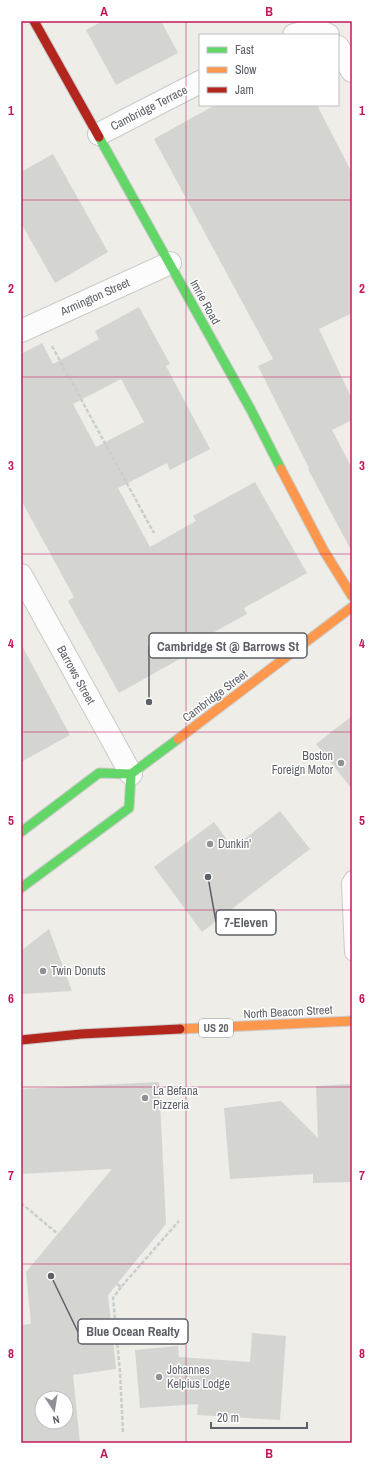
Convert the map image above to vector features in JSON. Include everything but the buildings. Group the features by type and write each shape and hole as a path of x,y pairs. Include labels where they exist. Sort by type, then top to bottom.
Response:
{"main road":[{"name":"Imrie Road","path":"34,21 99,134 170,263 276,457 333,568 352,596"},
{"name":"Cambridge Street","path":"131,774 352,607"},
{"path":"21,832 99,773 131,774 128,808 100,832 41,872 21,888"},
{"name":"North Beacon Street","path":"21,1040 81,1034 352,1021"},
{"name":"North Beacon Street","path":"28,1030 81,1034"}],"street":[{"path":"298,34 315,30 325,34"},
{"path":"339,49 352,71"},
{"name":"Cambridge Terrace","path":"99,134 199,83"},
{"name":"Armington Street","path":"21,330 170,263"},
{"name":"Barrows Street","path":"21,575 131,774"}],"lane":[{"path":"352,878 349,883 352,953"}],"path":[{"path":"51,344 154,533"},
{"path":"21,1203 58,1234"},
{"path":"123,1432 120,1372 112,1298 179,1221"},
{"path":"117,1284 121,1287"}],"traffic: fast":[{"path":"99,137 251,410 281,469"},
{"path":"21,832 99,773 131,774 178,739"},
{"path":"21,888 129,808 131,774"}],"traffic: slow":[{"path":"281,469 324,551 352,596"},
{"path":"178,739 352,607"},
{"path":"180,1029 352,1021"}],"traffic: jam":[{"path":"34,21 99,137"},
{"path":"21,1040 81,1034 180,1029"}],"place":[{"name":"Cambridge St @ Barrows St","path":"149,702"},
{"name":"Boston Foreign Motor","path":"341,763"},
{"name":"Dunkin'","path":"210,844"},
{"name":"7-Eleven","path":"208,877"},
{"name":"Twin Donuts","path":"43,971"},
{"name":"La Befana Pizzeria","path":"145,1098"},
{"name":"Blue Ocean Realty","path":"51,1276"},
{"name":"Johannes Kelpius Lodge","path":"159,1377"}]}
